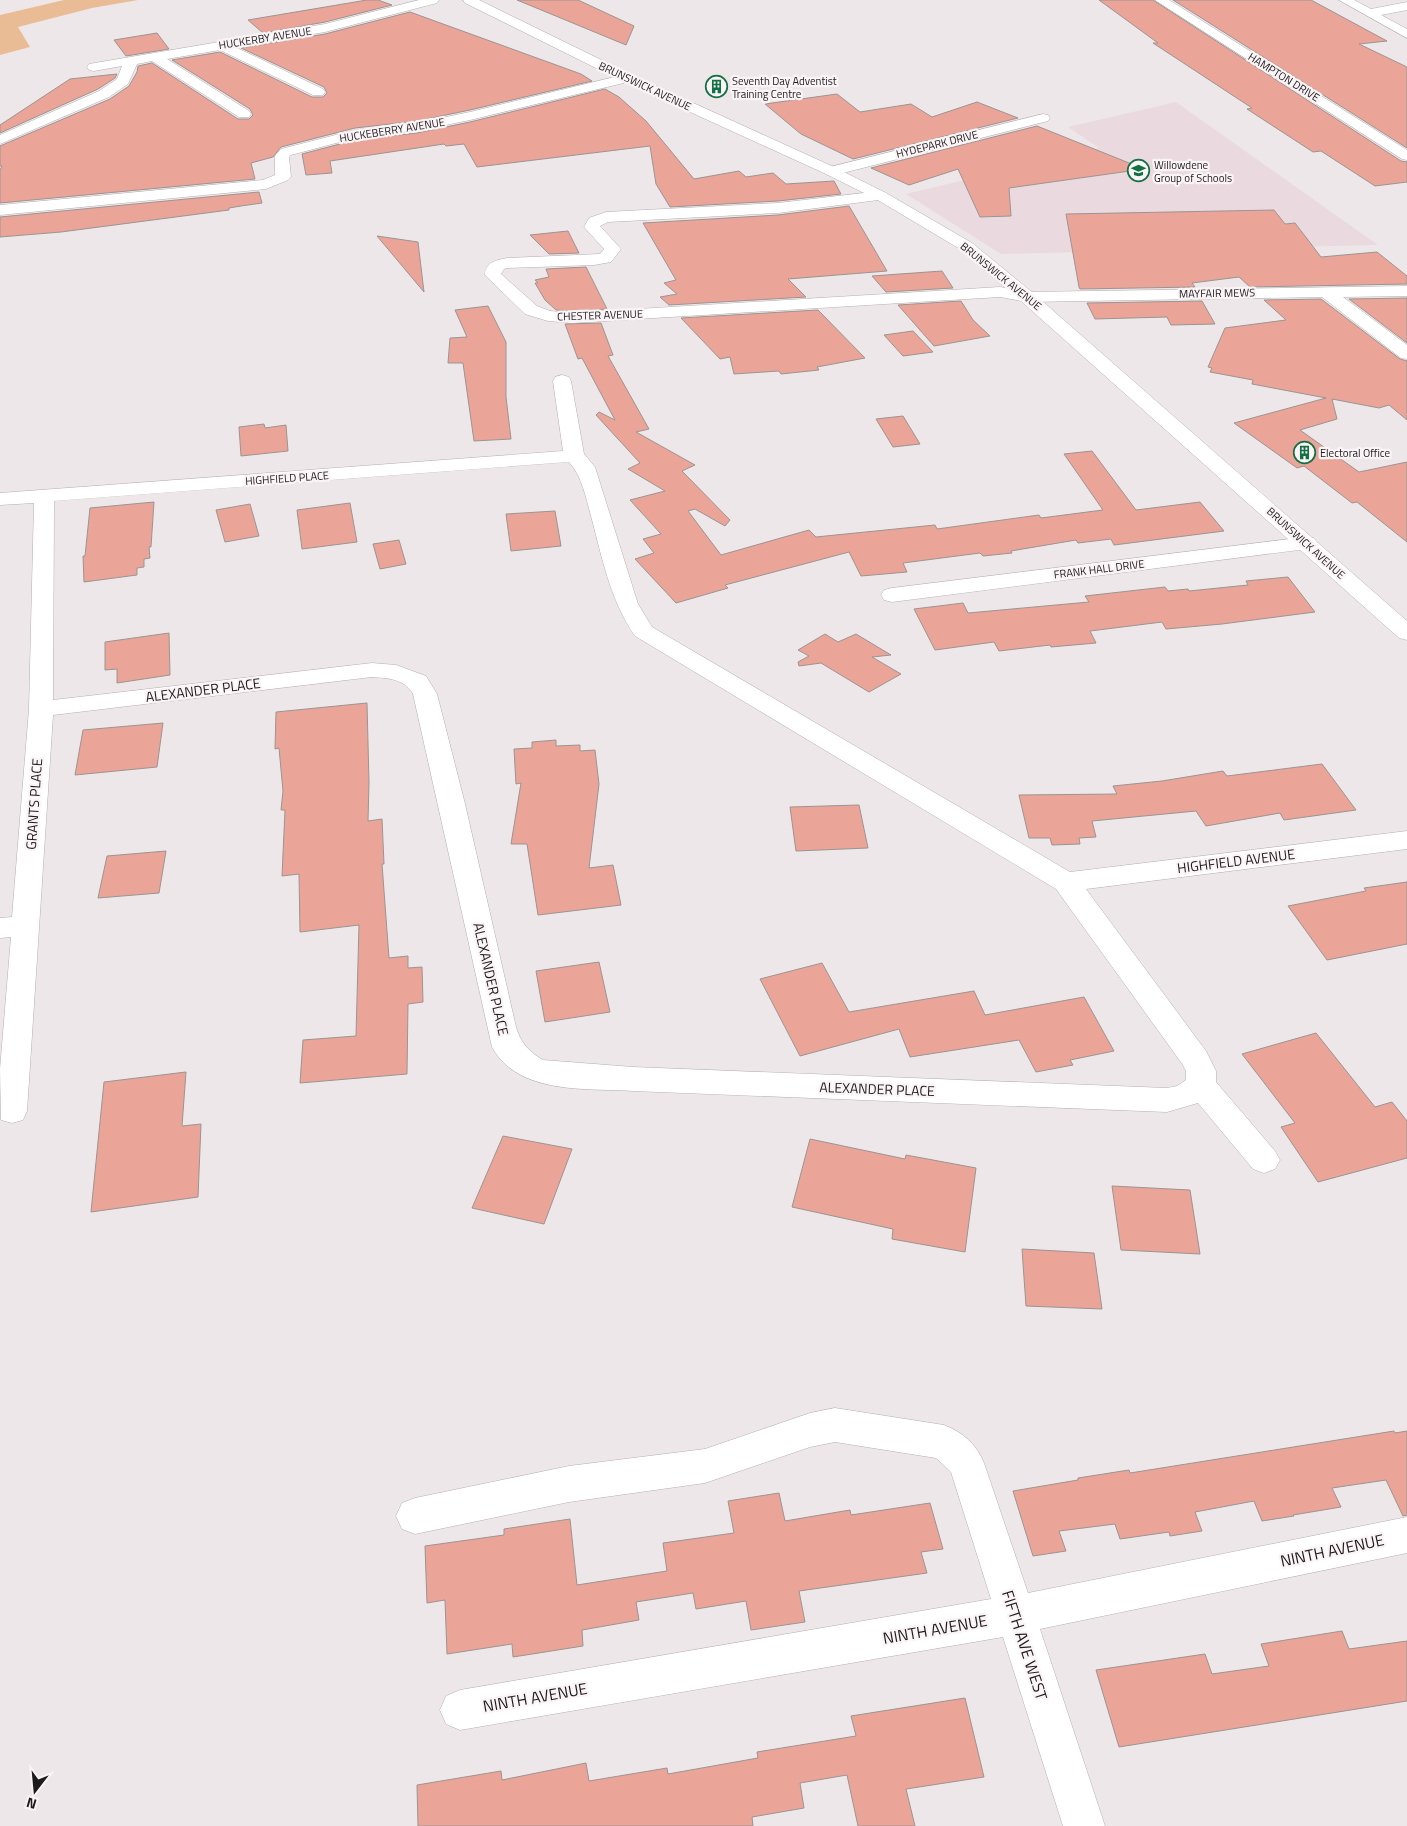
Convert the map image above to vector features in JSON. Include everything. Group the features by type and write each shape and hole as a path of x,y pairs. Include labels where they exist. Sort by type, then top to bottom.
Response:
{"street":[{"name":"HUCKERBY AVENUE","path":"94,67 325,28 433,0"},
{"name":"BRUNSWICK AVENUE","path":"469,0 627,78 831,171 881,196 966,246 1027,297 1407,633"},
{"name":"HAMPTON DRIVE","path":"1161,0 1407,156"},
{"path":"1344,0 1407,34"},
{"path":"1369,13 1407,6"},
{"path":"220,45 318,92"},
{"path":"155,57 244,114"},
{"path":"0,140 104,94 123,81 131,61"},
{"name":"HUCKEBERRY AVENUE","path":"0,210 266,184 283,176 282,156 286,152 355,134 417,127 470,116 627,78"},
{"name":"HYDEPARK DRIVE","path":"831,171 1043,118"},
{"name":"CHESTER AVENUE","path":"881,196 827,204 606,217 594,221 592,227 613,249 605,258 507,263 498,265 493,274 531,310 548,316 572,318 1000,292 1027,297"},
{"path":"1324,291 1407,354"},
{"name":"MAYFAIR MEWS","path":"1027,297 1407,291"},
{"path":"562,381 574,456 584,467 593,488 627,604 644,631 1066,882 1195,1059 1201,1072 1201,1084 1264,1160"},
{"name":"HIGHFIELD PLACE","path":"0,499 574,456"},
{"name":"GRANTS PLACE","path":"12,1111 13,927 41,709 44,496"},
{"name":"FRANK HALL DRIVE","path":"892,595 1306,543"},
{"name":"ALEXANDER PLACE","path":"41,709 372,670 396,672 418,681 425,694 452,804 507,1047 522,1062 536,1070 556,1074 633,1079 1167,1100 1185,1096 1201,1084"},
{"name":"HIGHFIELD AVENUE","path":"1066,882 1407,840"},
{"name":"FIFTH AVE WEST","path":"415,1516 562,1486 705,1466 810,1430 835,1425 944,1442 956,1451 966,1463 1084,1826"},
{"name":"NINTH AVENUE","path":"460,1710 1015,1615 1407,1535"}],"shaded area":[{"path":"64,0 138,0 92,8 18,27 30,47 0,55 0,15"},
{"name":"Willowdene Group of Schools","path":"1176,102 1378,245 1001,254 906,194 1099,148 1068,127"}],"building":[{"path":"367,0 378,0 392,5 325,22 263,33 248,20"},
{"path":"517,0 578,0 634,26 626,45"},
{"path":"1099,0 1153,0 1401,161 1407,162 1407,182 1375,186 1321,151 1313,152 1247,109 1252,108 1153,43 1158,43"},
{"path":"1173,0 1311,0 1387,41 1359,44 1407,67 1407,148"},
{"path":"410,12 581,74 592,81 417,121 355,128 281,147 273,157 251,163 255,179 0,203 0,170 2,166 0,166 0,146 110,99 129,86 137,72 138,66 152,63 238,119 249,119 253,115 250,109 172,60 220,52 312,97 323,97 327,93 324,87 241,48 325,34"},
{"path":"157,33 169,49 126,56 114,40"},
{"path":"117,74 115,78 98,89 0,133 0,125 70,79"},
{"path":"605,89 619,97 646,121 694,179 739,171 746,177 773,173 786,184 834,181 841,194 778,201 670,207 656,184 650,146 477,167 464,144 446,146 444,144 330,161 332,173 306,175 302,154 355,140 417,133 470,122"},
{"path":"837,94 860,112 911,104 932,117 977,102 1018,118 853,159 801,134 765,104"},
{"path":"1037,126 1144,169 1009,188 1011,216 980,217 958,169 909,185 871,168"},
{"path":"259,192 262,203 229,208 229,210 61,232 0,237 0,217"},
{"path":"849,206 887,271 788,279 806,297 669,305 660,297 677,294 664,283 676,280 643,223 778,215"},
{"path":"1274,210 1285,224 1295,223 1321,257 1377,252 1407,276 1407,284 1250,287 1239,277 1192,283 1195,287 1080,289 1079,287 1066,214"},
{"path":"568,231 579,253 549,254 530,235"},
{"path":"377,236 418,242 424,292"},
{"path":"586,267 607,309 556,310 545,300 535,283 538,283 535,280 549,277 546,269"},
{"path":"942,271 953,288 886,292 872,276"},
{"path":"1407,298 1407,343 1349,299"},
{"path":"1321,299 1400,359 1407,361 1407,420 1389,405 1379,408 1332,399 1337,419 1300,430 1359,472 1407,462 1407,542 1357,502 1352,503 1304,466 1297,468 1234,423 1326,398 1252,384 1253,380 1210,372 1212,368 1208,367 1225,328 1286,320 1264,300"},
{"path":"961,301 973,320 990,336 934,346 898,305"},
{"path":"1202,301 1215,324 1171,325 1167,317 1095,319 1087,303"},
{"path":"488,306 506,342 506,397 511,439 474,441 463,363 448,363 450,338 467,337 455,310"},
{"path":"818,310 865,358 817,367 819,370 781,374 779,371 734,374 730,357 720,359 681,318"},
{"path":"601,323 613,355 608,356 649,429 636,432 695,465 682,471 730,520 725,526 695,509 688,511 721,555 809,530 816,537 935,525 937,529 1039,515 1041,518 1103,510 1064,454 1092,451 1136,510 1200,502 1224,531 1114,545 1111,539 1078,543 1076,540 1011,551 1012,553 983,556 980,553 903,563 907,572 861,576 849,552 725,585 728,588 676,603 635,559 654,553 643,539 661,534 630,500 665,491 628,469 640,463 596,415 599,412 615,420 582,358 578,359 565,324"},
{"path":"913,331 933,352 903,356 884,335"},
{"path":"903,416 920,444 893,447 876,419"},
{"path":"264,424 265,428 286,425 288,451 241,456 239,427"},
{"path":"154,502 151,547 149,547 150,558 144,559 144,567 137,568 137,575 84,582 83,556 85,556 90,508"},
{"path":"350,503 357,542 302,549 297,510"},
{"path":"250,504 259,536 225,542 216,510"},
{"path":"555,511 561,546 511,551 506,514"},
{"path":"399,540 406,564 380,569 373,544"},
{"path":"1288,577 1315,612 1166,629 1162,622 1090,631 1096,643 1051,647 1050,645 999,651 994,642 935,650 914,609 963,603 968,613 1089,602 1085,596 1165,587 1168,591 1188,589 1189,591 1248,585 1246,581"},
{"path":"169,633 170,675 117,683 117,669 105,670 105,642"},
{"path":"825,634 838,642 856,634 891,655 872,657 901,674 869,692 821,663 799,666 798,662 809,656 798,650"},
{"path":"367,703 368,821 382,819 384,864 382,864 389,958 408,956 408,968 422,967 423,1002 408,1004 407,1074 300,1083 303,1040 356,1036 359,925 300,932 299,874 282,876 285,810 281,810 283,791 279,748 275,749 276,712"},
{"path":"163,723 157,767 75,775 83,730"},
{"path":"556,740 556,746 580,745 580,751 595,750 599,784 589,868 613,865 621,905 538,915 527,844 511,844 521,783 516,784 514,749 532,748 532,742"},
{"path":"1322,764 1356,810 1284,820 1280,813 1206,826 1196,811 1092,821 1096,837 1079,838 1080,844 1052,845 1050,838 1029,838 1019,795 1117,794 1113,786 1162,781 1223,771 1227,776"},
{"path":"859,805 868,848 796,851 790,807"},
{"path":"166,851 159,893 98,898 107,856"},
{"path":"1407,882 1407,944 1327,960 1288,906 1366,891 1364,888"},
{"path":"599,962 610,1012 545,1022 536,971"},
{"path":"822,963 849,1012 974,991 985,1015 1084,997 1114,1051 1070,1060 1073,1065 1036,1072 1019,1040 910,1057 899,1029 800,1056 760,979"},
{"path":"1316,1033 1375,1107 1392,1102 1407,1121 1407,1158 1318,1182 1281,1127 1295,1123 1242,1054"},
{"path":"186,1072 182,1126 201,1124 198,1197 91,1212 104,1082"},
{"path":"503,1136 572,1149 544,1224 472,1208"},
{"path":"810,1139 905,1159 906,1155 976,1168 965,1252 892,1239 893,1229 792,1207"},
{"path":"1112,1186 1190,1190 1200,1254 1121,1250"},
{"path":"1022,1249 1094,1253 1102,1309 1026,1306"},
{"path":"1394,1431 1395,1433 1407,1431 1407,1515 1403,1516 1386,1480 1332,1488 1341,1507 1294,1516 1262,1521 1254,1501 1195,1512 1202,1531 1170,1536 1169,1532 1120,1539 1115,1524 1059,1531 1066,1551 1033,1556 1013,1491 1078,1480 1078,1478 1129,1470 1130,1473"},
{"path":"779,1493 785,1521 850,1510 851,1515 930,1503 943,1549 921,1552 927,1573 799,1591 805,1622 751,1630 746,1601 696,1609 693,1593 636,1602 639,1620 582,1630 583,1646 513,1657 512,1644 447,1654 445,1600 427,1603 425,1546 504,1535 504,1529 570,1519 577,1585 667,1571 663,1543 734,1533 728,1501"},
{"path":"1342,1631 1349,1649 1407,1641 1407,1701 1119,1747 1096,1670 1205,1654 1212,1674 1269,1666 1261,1644"},
{"path":"965,1698 984,1777 906,1789 915,1826 858,1826 847,1775 800,1783 804,1808 752,1817 753,1826 418,1826 417,1785 501,1771 502,1780 586,1763 589,1781 667,1768 668,1774 758,1758 757,1752 856,1736 851,1716"}],"place":[{"name":"Seventh Day Adventist Training Centre","path":"716,87"},
{"name":"Willowdene Group of Schools","path":"1138,171"},
{"name":"Electoral Office","path":"1304,453"}]}
